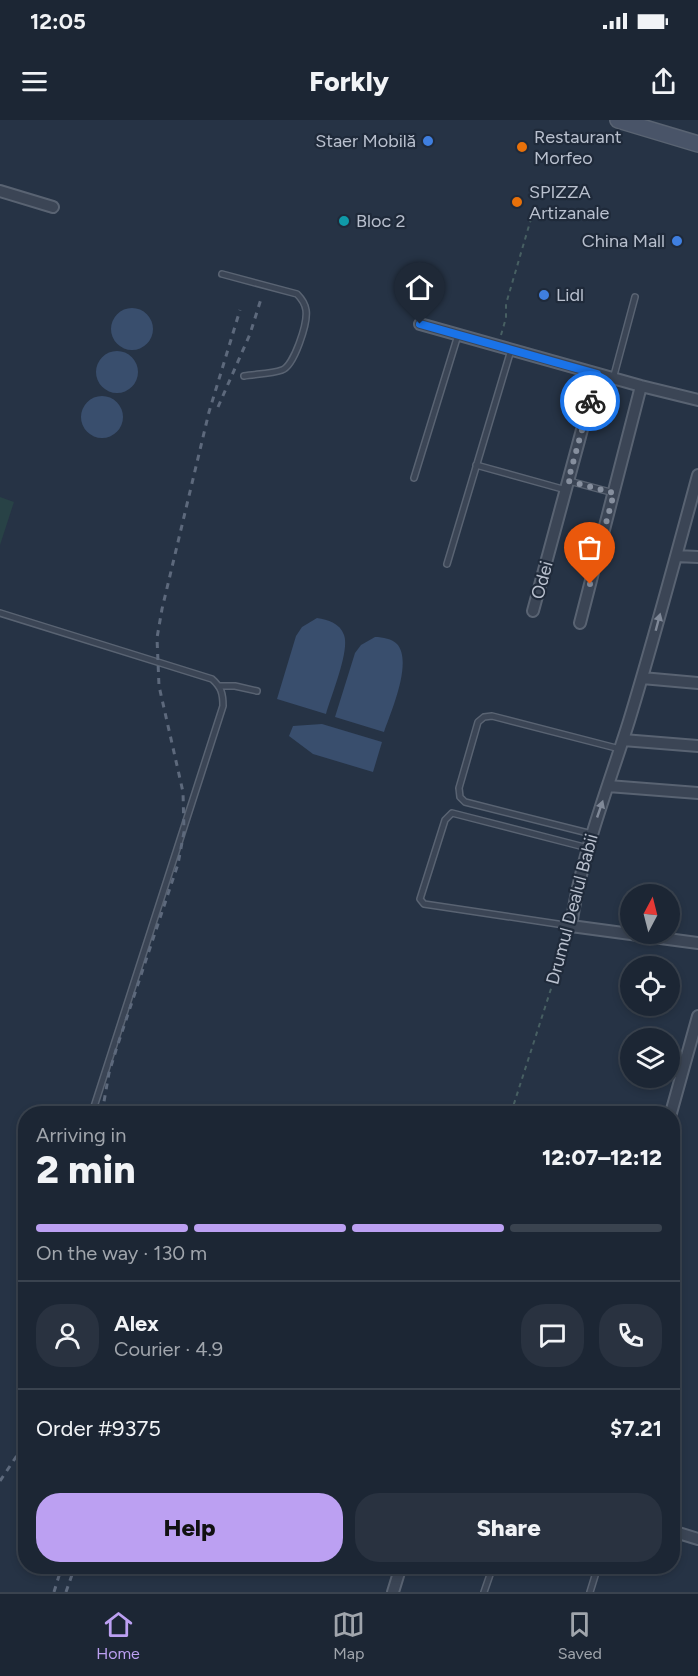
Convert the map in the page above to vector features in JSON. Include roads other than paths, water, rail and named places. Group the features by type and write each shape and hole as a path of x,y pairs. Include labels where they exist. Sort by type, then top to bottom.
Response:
{"main road":[{"path":"618,120 691,142"},
{"path":"640,120 691,142"}],"street":[{"path":"0,191 53,207"},
{"path":"420,324 613,379 698,400"},
{"name":"Odei","path":"533,611 597,374"},
{"path":"580,623 641,386"},
{"name":"Drumul Dealul Babii","path":"571,926 576,894 588,848 642,678 698,475"},
{"path":"676,556 698,557"},
{"path":"642,678 698,683"},
{"path":"621,744 698,746"},
{"path":"608,786 698,793"},
{"path":"571,926 698,943"},
{"path":"674,1106 698,1016"},
{"path":"680,1533 698,1539"},
{"path":"393,1592 399,1574"}],"lane":[{"path":"222,274 297,294 303,301 307,312 297,350 289,365 281,370 244,375"},
{"path":"613,379 635,297"},
{"path":"414,478 458,335"},
{"path":"447,564 510,350"},
{"path":"476,465 567,486 614,493"},
{"path":"0,613 212,679 223,694 222,705 94,1106"},
{"path":"219,686 235,686 257,691"},
{"path":"592,834 465,802 460,797 459,788 478,722 484,717 492,716 621,744"},
{"path":"571,926 424,904 420,899 445,820 452,813 588,848"},
{"path":"484,1592 490,1574"},
{"path":"590,1592 596,1574"}],"water":[{"path":"132,308 140,309 147,314 152,321 152,337 147,344 140,349 132,350 124,349 117,344 112,337 111,329 112,321 117,314 124,309"},
{"path":"117,351 125,352 132,357 137,364 137,380 132,387 125,392 117,393 109,392 102,387 97,380 96,372 97,364 102,357 109,352"},
{"path":"102,396 110,397 117,402 122,409 122,425 117,432 110,437 102,438 94,437 87,432 82,425 81,417 82,409 87,402 94,397"},
{"path":"317,618 337,625 344,635 345,642 342,662 326,714 277,699 296,636 302,627"},
{"path":"375,637 397,644 403,663 399,687 384,732 335,717 355,653 361,645"},
{"path":"322,724 382,742 373,772 313,754 289,736 293,726"}],"railway":[{"path":"218,407 250,334 261,299"},
{"path":"103,1106 109,1073 178,864 184,832 183,792 159,686 157,638 209,412 240,310"},
{"path":"0,1481 18,1454"},
{"path":"54,1592 60,1574"},
{"path":"66,1592 72,1574"}],"place":[{"name":"Staer Mobilă","path":"428,141"},
{"name":"Restaurant Morfeo","path":"522,147"},
{"name":"SPIZZA Artizanale","path":"517,202"},
{"name":"Bloc 2","path":"344,221"},
{"name":"China Mall","path":"677,241"},
{"name":"Lidl","path":"544,295"}]}
